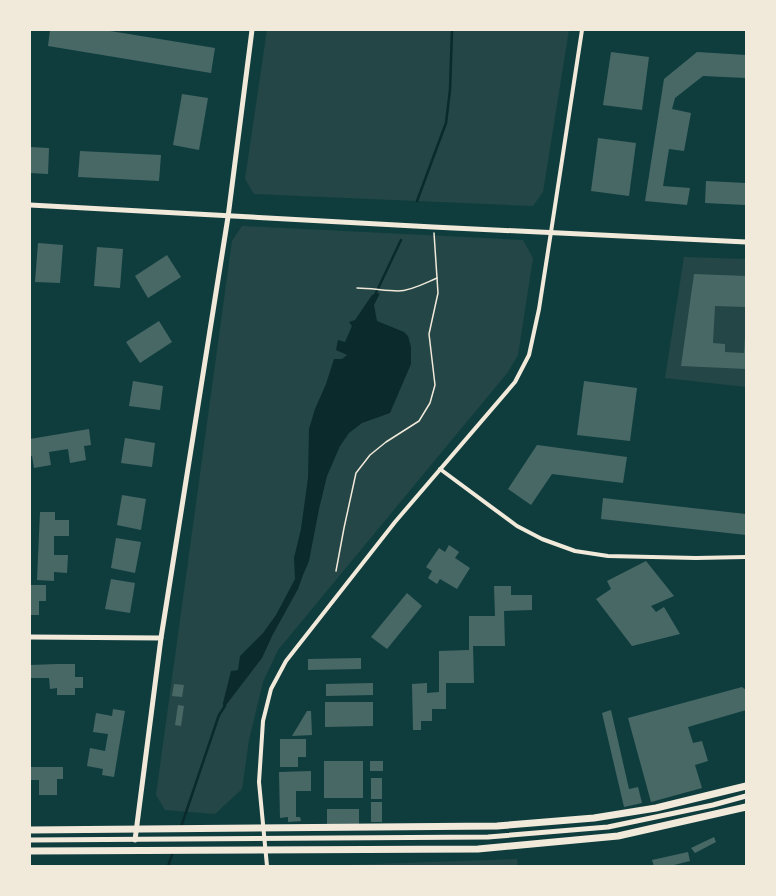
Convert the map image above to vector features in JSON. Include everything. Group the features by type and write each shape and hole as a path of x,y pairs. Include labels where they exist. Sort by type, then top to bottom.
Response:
{"highway":[{"path":"30,830 496,826 594,818 656,808 746,786"},
{"path":"30,851 478,849 618,836 746,807"}],"street":[{"path":"135,840 161,638 228,217 252,30"},
{"path":"268,866 259,782 263,722 271,689 286,661 390,528 514,382 529,355 539,310 582,30"},
{"path":"30,205 228,217 746,242"},
{"path":"440,469 517,526 542,539 575,551 608,556 696,558 746,557"},
{"path":"30,637 161,638"},
{"path":"30,840 488,837 601,827 713,805 746,796"}],"path":[{"path":"336,572 356,473 370,455 418,421 430,403 435,385 429,334 438,293 433,227"},
{"path":"358,288 400,291 437,278"}],"shaded area":[{"path":"267,30 569,30 543,192 533,206 254,194 245,179"},
{"path":"242,226 523,240 533,258 518,355 508,372 278,650 263,682 249,740 242,789 215,814 165,810 156,795 232,241"},
{"path":"684,257 746,259 746,387 665,378"},
{"path":"380,293 374,305 377,321 404,332 408,336 411,347 411,364 390,413 362,423 349,433 340,446 327,476 309,561 298,589 272,636 262,658 223,709 223,703 231,671 238,670 240,656 263,633 276,615 295,579 294,558 301,529 308,478 309,429 334,359 342,359 347,355 336,350 338,340 345,342 352,326 349,322 355,320 372,295"},
{"path":"517,859 518,866 317,866"}],"building":[{"path":"50,30 104,30 215,48 211,73 48,46"},
{"path":"611,52 649,57 642,110 603,105"},
{"path":"697,52 746,55 746,78 703,76 675,98 672,109 691,113 684,151 669,149 663,186 690,188 687,205 645,201 664,79"},
{"path":"182,94 208,98 199,150 173,145"},
{"path":"598,138 636,143 629,196 591,191"},
{"path":"30,147 49,148 48,174 30,173"},
{"path":"80,151 161,155 159,181 78,177"},
{"path":"706,181 746,183 746,205 705,203"},
{"path":"38,243 63,245 60,283 35,282"},
{"path":"97,247 123,249 120,288 94,286"},
{"path":"167,255 181,277 148,298 135,276"},
{"path":"694,274 746,276 746,307 715,306 713,343 725,344 725,352 744,353 746,336 746,369 681,366"},
{"path":"159,321 172,342 140,363 126,342"},
{"path":"133,381 163,386 160,410 129,406"},
{"path":"584,381 637,388 630,441 577,435"},
{"path":"89,429 91,445 84,446 86,460 70,463 68,449 49,452 51,465 34,468 32,456 30,456 30,439"},
{"path":"125,438 155,443 152,467 121,463"},
{"path":"537,445 627,457 623,483 552,474 531,505 508,489"},
{"path":"122,495 146,499 141,530 117,525"},
{"path":"603,498 746,514 746,535 601,519"},
{"path":"40,512 55,512 55,520 69,520 69,536 54,536 54,555 68,555 67,573 54,572 54,581 37,580"},
{"path":"116,538 141,542 135,573 111,568"},
{"path":"449,545 459,552 455,558 470,568 457,589 440,579 437,584 428,578 432,571 426,567 439,548 445,552"},
{"path":"646,561 674,596 651,606 656,612 664,607 680,634 632,646 596,599 611,589 607,581"},
{"path":"111,579 135,583 130,613 105,609"},
{"path":"30,585 46,585 46,601 39,601 39,615 30,615"},
{"path":"494,586 511,586 511,595 532,595 532,610 504,611 505,646 473,646 474,683 446,683 446,709 432,709 432,721 421,721 421,730 413,730 412,684 427,683 427,693 439,692 439,651 469,650 469,616 495,616"},
{"path":"407,593 422,606 387,649 371,637"},
{"path":"361,658 361,669 308,670 308,659"},
{"path":"75,664 75,677 83,677 83,688 75,688 75,695 57,695 57,688 50,689 49,678 30,678 30,665"},
{"path":"373,683 373,695 326,696 326,684"},
{"path":"174,684 184,685 182,697 172,696"},
{"path":"742,687 746,690 746,710 688,727 693,743 702,741 708,761 695,765 702,788 651,802 628,718"},
{"path":"325,702 373,702 373,726 325,727"},
{"path":"178,705 184,706 181,726 175,725"},
{"path":"113,709 125,711 114,777 102,775 103,769 87,766 90,748 105,751 108,734 93,732 96,713 112,716"},
{"path":"611,710 629,789 638,787 642,803 624,807 602,713"},
{"path":"307,711 311,711 312,735 292,736"},
{"path":"280,739 306,739 306,757 298,757 298,767 280,767"},
{"path":"324,761 363,761 363,798 324,798"},
{"path":"370,761 383,761 383,771 370,771"},
{"path":"30,767 63,767 63,779 57,779 57,795 39,795 39,780 30,780"},
{"path":"311,771 311,791 296,791 296,817 300,817 301,821 288,822 288,817 280,818 279,772"},
{"path":"371,778 382,778 382,799 371,799"},
{"path":"371,802 382,802 382,822 371,822"},
{"path":"327,809 359,809 359,824 327,824"},
{"path":"714,837 716,842 695,853 691,848"},
{"path":"688,852 690,861 670,866 654,866 652,860"}],"waterway":[{"path":"417,201 446,123 450,90 452,30"},
{"path":"375,295 401,240"},
{"path":"181,827 219,715 225,706"},
{"path":"168,866 173,852"}]}
